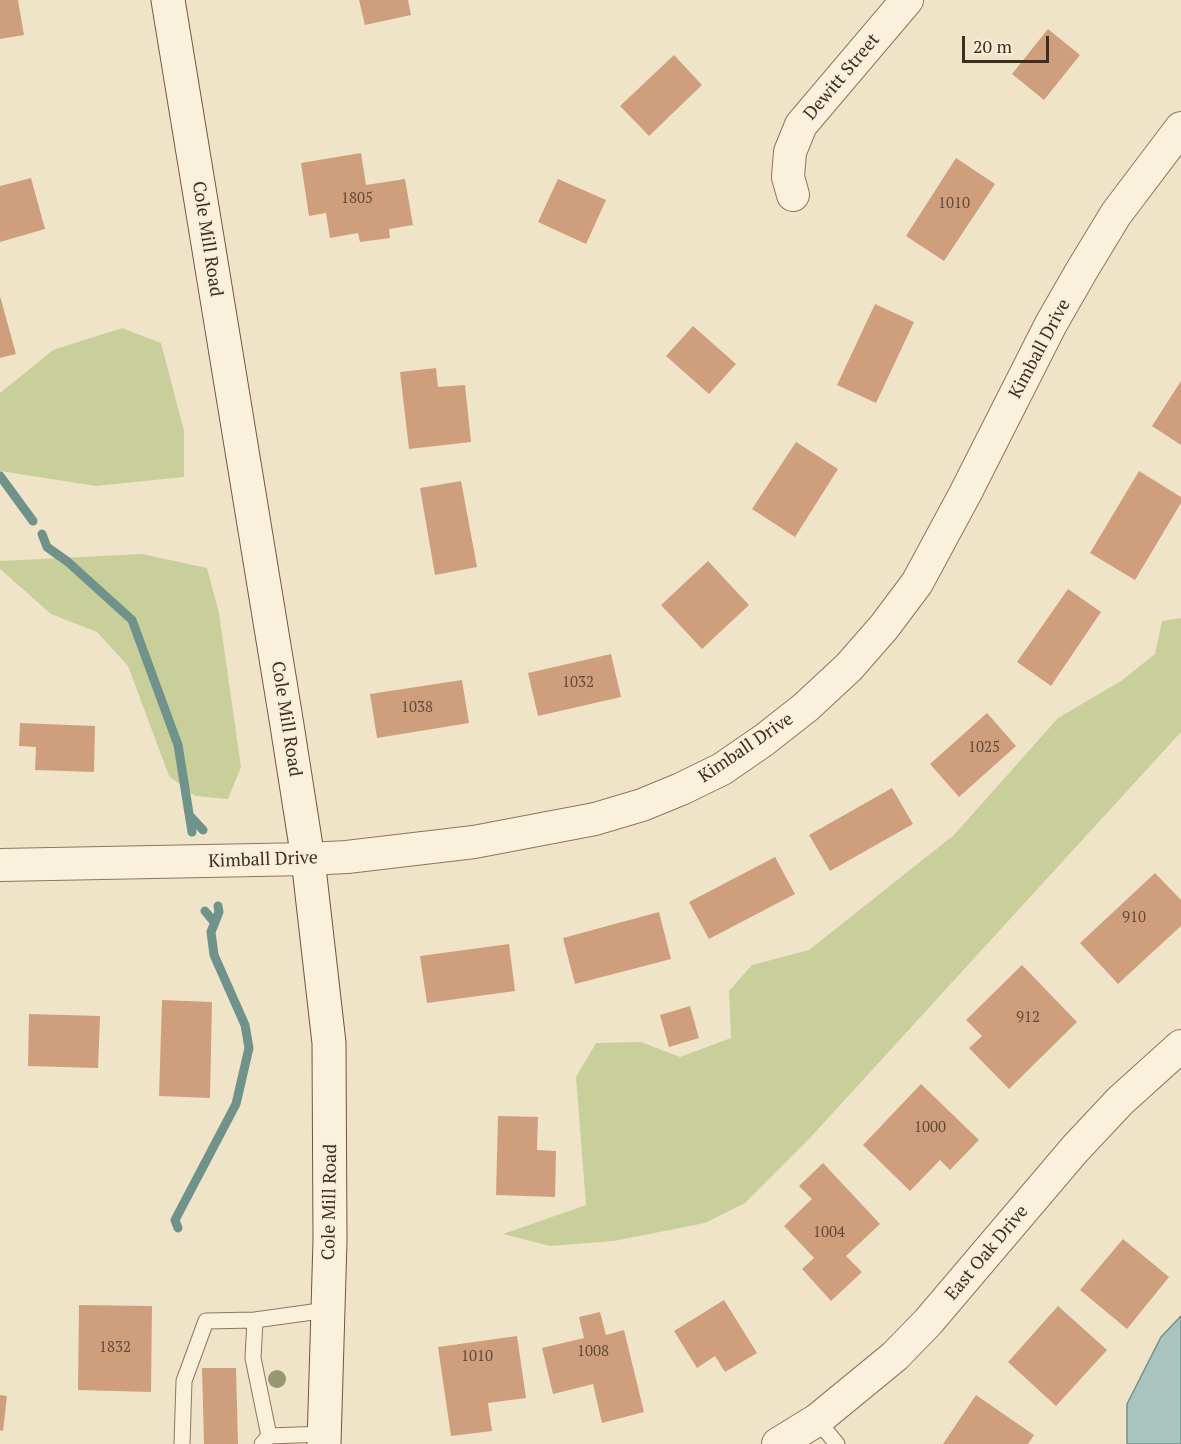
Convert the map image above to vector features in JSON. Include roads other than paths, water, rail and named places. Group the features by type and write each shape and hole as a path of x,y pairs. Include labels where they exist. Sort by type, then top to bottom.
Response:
{"street":[{"name":"Cole Mill Road","path":"168,0 308,859 329,1043 330,1230 324,1439"},
{"name":"Dewitt Street","path":"793,195 788,177 790,152 801,125 907,0"},
{"name":"Kimball Drive","path":"0,865 308,859 347,857 474,842 595,819 633,808 681,789 722,769 806,707 856,659 884,627 917,583 1051,324 1082,270 1116,214 1181,128"},
{"name":"East Oak Drive","path":"778,1444 817,1420 895,1356 928,1322 1083,1141 1120,1101 1181,1046"}],"lane":[{"path":"182,1444 184,1381 206,1321 255,1320 327,1310"},
{"path":"255,1320 253,1358 266,1440 324,1439"},
{"path":"817,1420 837,1444"}],"water":[{"path":"1181,1316 1181,1444 1127,1444 1127,1404 1161,1337"}],"waterway":[{"path":"0,476 33,521"},
{"path":"42,534 47,547 68,562 132,620 178,745 192,832"},
{"path":"190,816 203,830"},
{"path":"178,1228 175,1220 236,1104 249,1048 245,1025 214,955 211,932 219,912 218,906"},
{"path":"205,911 214,922"}]}
